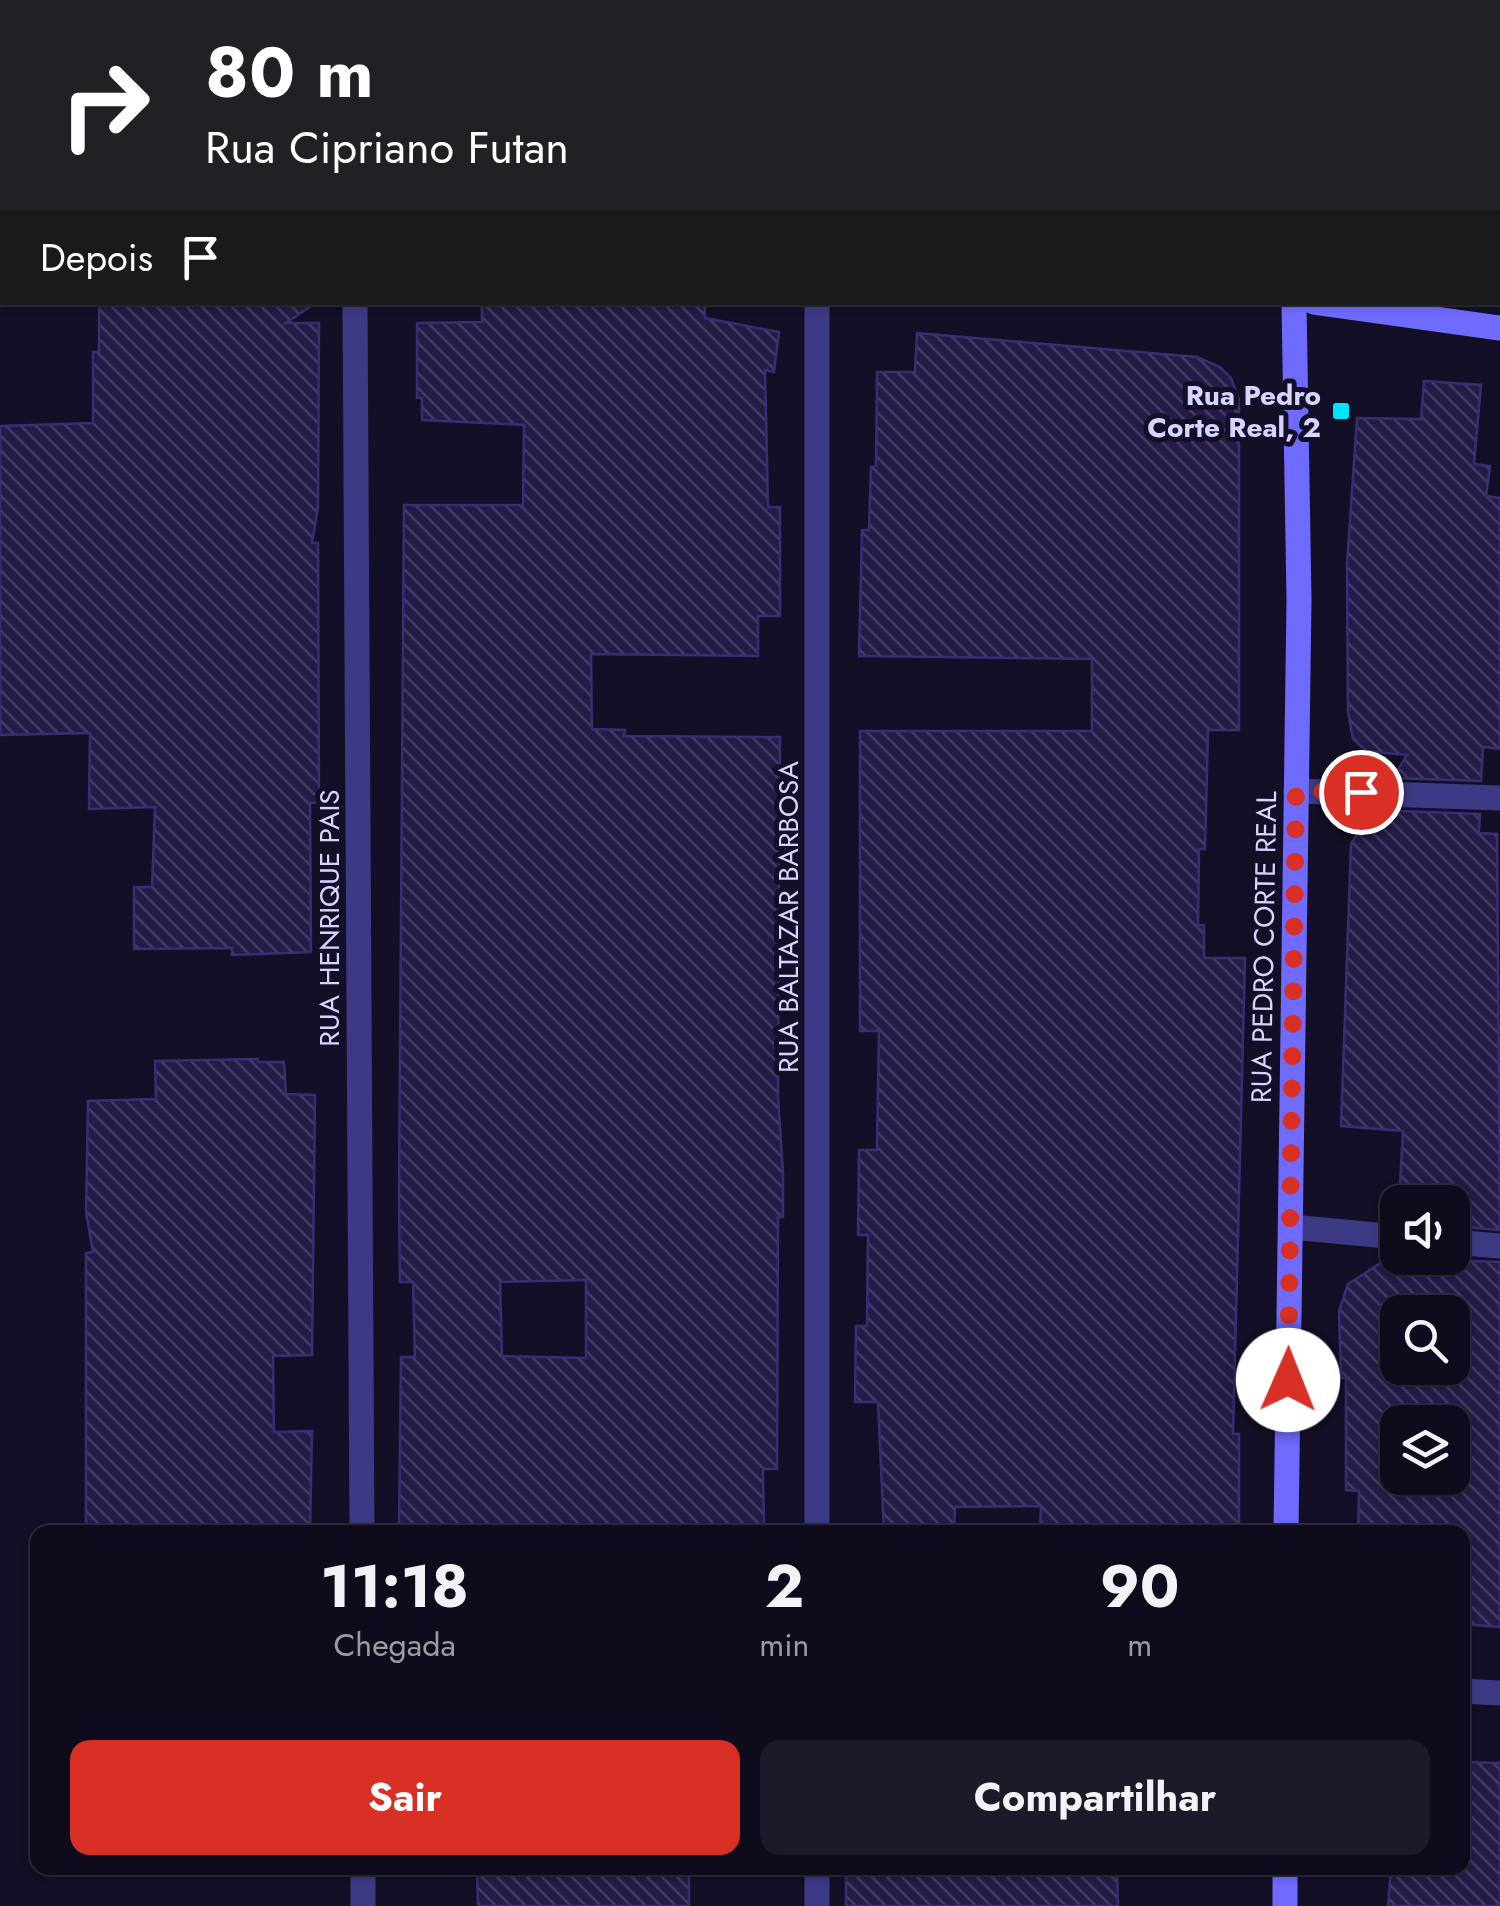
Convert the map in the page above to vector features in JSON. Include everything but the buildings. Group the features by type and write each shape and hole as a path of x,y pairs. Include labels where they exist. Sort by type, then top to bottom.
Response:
{"street":[{"name":"RUA HENRIQUE PAIS","path":"355,305 362,1525"},
{"name":"RUA BALTAZAR BARBOSA","path":"816,1525 817,305"},
{"name":"RUA PEDRO CORTE REAL","path":"1286,1525 1299,600 1294,305"},
{"path":"1335,305 1500,328"},
{"path":"1463,323 1479,305"},
{"path":"1296,791 1500,798"},
{"path":"1290,1227 1380,1234"},
{"path":"1470,1244 1500,1246"},
{"path":"1470,1691 1500,1693"},
{"path":"363,1875 363,1906"},
{"path":"817,1875 817,1906"},
{"path":"1285,1875 1285,1906"}],"place":[{"name":"Rua Pedro Corte Real, 2","path":"1341,411"}],"route":[{"path":"1288,1380 1296,791 1361,792"}]}
